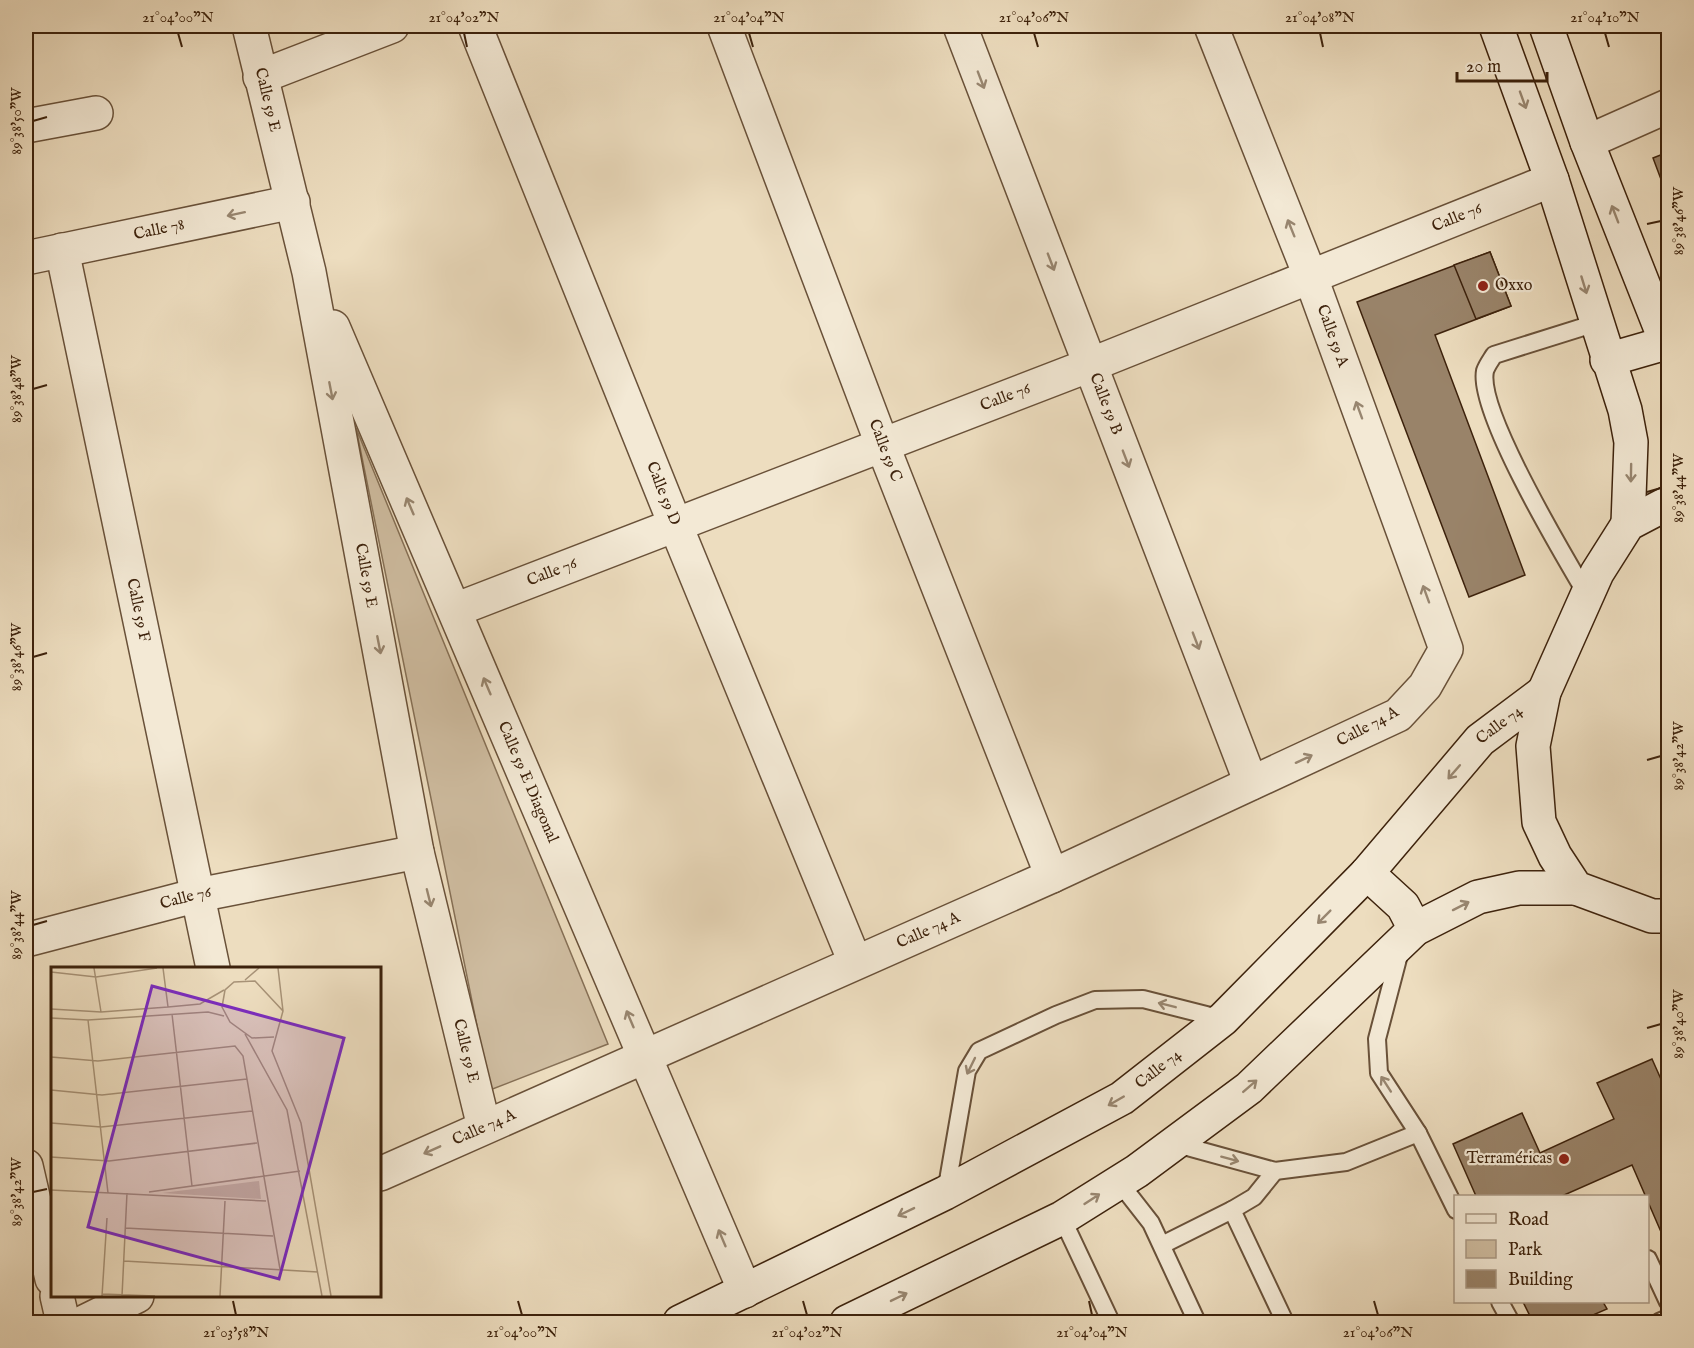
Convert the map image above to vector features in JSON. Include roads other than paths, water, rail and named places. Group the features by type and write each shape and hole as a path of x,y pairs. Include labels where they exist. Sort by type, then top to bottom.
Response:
{"street":[{"name":"Calle 59 E","path":"249,26 309,272 417,852 484,1127"},
{"path":"260,77 392,26"},
{"name":"Calle 59 D","path":"475,26 675,524 855,962"},
{"name":"Calle 59 C","path":"724,26 882,444 1052,876"},
{"name":"Calle 59 B","path":"960,26 1251,783"},
{"name":"Calle 59 A","path":"1210,26 1311,278 1446,649"},
{"path":"1496,26 1552,180 1607,360 1625,410 1632,442 1628,524 1597,573 1544,692 1533,746 1539,822 1555,855 1576,888"},
{"path":"1546,26 1587,142 1667,345 1607,360"},
{"path":"1587,142 1668,106"},
{"path":"26,126 96,113"},
{"name":"Calle 76","path":"455,610 1090,365 1552,180"},
{"name":"Calle 78","path":"26,258 293,202"},
{"name":"Calle 59 F","path":"62,250 213,967"},
{"name":"Calle 59 E Diagonal","path":"309,272 745,1292"},
{"path":"1628,524 1668,503"},
{"name":"Calle 74 A","path":"381,1174 1052,876 1398,715 1425,686 1446,649"},
{"name":"Calle 74","path":"680,1323 945,1193 1122,1098 1223,1019 1367,873 1480,741 1544,692"},
{"name":"Calle 76","path":"26,940 198,895 417,852"},
{"path":"1367,873 1403,906 1409,935"},
{"path":"847,1323 1062,1218 1119,1182 1249,1088 1409,935 1478,897 1519,888 1576,888 1652,916 1668,916"},
{"path":"26,1166 51,1275"},
{"path":"57,1297 63,1323"},
{"path":"84,1323 135,1297"}],"lane":[{"path":"1587,595 1524,485 1490,404 1485,372 1494,356 1596,323"},
{"path":"1409,935 1377,1039 1379,1073 1418,1133 1454,1208"},
{"path":"945,1193 967,1071 979,1051 1056,1015 1095,1000 1143,999 1223,1019"},
{"path":"1173,1143 1275,1171 1346,1162 1418,1133"},
{"path":"1162,1245 1254,1197 1275,1171"},
{"path":"1119,1182 1151,1222 1197,1323"},
{"path":"1232,1210 1285,1323"},
{"path":"1062,1218 1111,1323"},
{"path":"1649,1263 1668,1302"},
{"path":"1500,1303 1510,1323"},
{"path":"1659,1323 1668,1318"}],"place":[{"name":"Oxxo","path":"1483,286"},
{"name":"Terraméricas","path":"1564,1159"}]}
